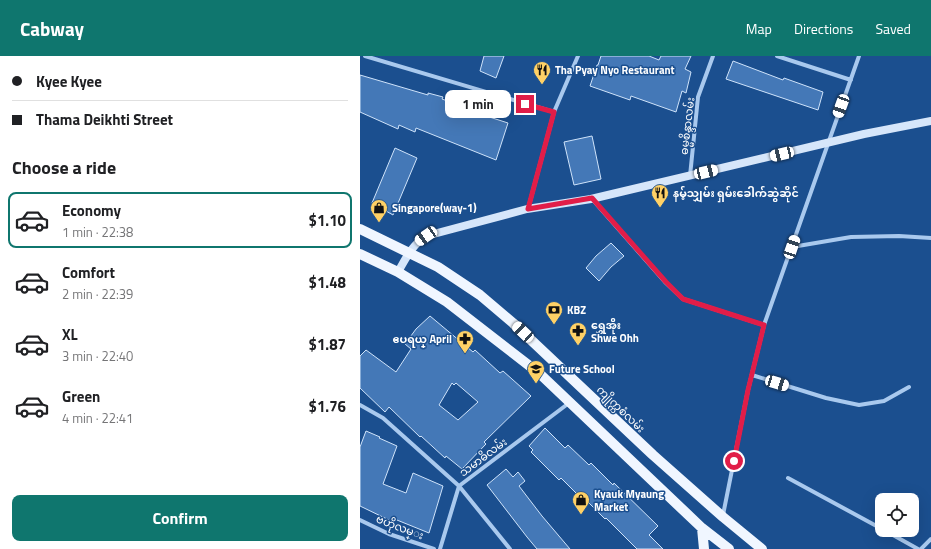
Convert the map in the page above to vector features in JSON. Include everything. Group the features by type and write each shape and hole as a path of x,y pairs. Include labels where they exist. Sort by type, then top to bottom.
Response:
{"main road":[{"name":"ကျိုက္ကစံလမ်း","path":"360,229 438,267 480,295 513,323 653,455 723,518 762,549"},
{"path":"360,254 398,272 447,302 540,374 702,528 729,549"},
{"path":"702,528 704,549"}],"street":[{"path":"365,56 554,112"},
{"path":"528,209 554,112 578,56"},
{"name":"ဓမ္မစိန္ဒာလမ်း","path":"690,176 698,97 713,56"},
{"path":"777,56 851,80"},
{"path":"723,518 752,375 764,325 859,56"},
{"path":"398,272 417,242 426,236 528,209 592,198 827,144 864,134 931,121"},
{"path":"592,198 666,282 683,299 764,325"},
{"path":"792,247 851,237 899,236 931,238"},
{"path":"752,375 826,398 859,405 884,401 909,387"},
{"name":"သမာဓိလမ်း","path":"440,549 459,486 570,402"},
{"path":"360,405 383,418 459,486 510,549"},
{"path":"788,478 875,525"},
{"name":"ဗဟိုလမ္း","path":"360,520 389,534 434,549"},
{"path":"897,537 918,549"},
{"path":"922,549 931,539"}],"building":[{"path":"484,56 504,56 496,78 480,71"},
{"path":"601,56 649,56 659,60 661,56 691,56 685,69 691,72 686,93 682,91 676,112 631,96 630,100 590,86"},
{"path":"733,61 783,80 784,78 823,92 818,110 726,79"},
{"path":"360,75 428,95 428,93 443,97 442,99 508,123 496,160 416,128 415,132 399,125 398,129 360,112"},
{"path":"592,136 601,179 574,185 564,142"},
{"path":"395,148 417,158 393,215 372,203"},
{"path":"611,243 624,256 611,267 599,281 586,268 596,256"},
{"path":"430,316 473,352 475,350 500,373 503,371 531,396 484,442 486,444 462,469 446,456 445,458 421,436 420,437 389,407 385,412 360,388 360,356 366,350 396,372 411,349 405,344 416,329","holes":["452,383 454,385 456,383 478,402 458,420 439,405"]},
{"path":"545,428 565,448 568,445 589,465 591,463 658,526 649,535 663,549 637,549 606,518 605,519 583,497 582,499 561,478 559,480 531,452 533,450 529,446"},
{"path":"366,431 397,446 383,484 406,493 413,473 443,486 429,533 392,518 391,521 360,506 360,447"},
{"path":"506,469 513,477 518,472 525,481 519,486 570,549 537,549 527,537 487,485"}],"place":[{"name":"Tha Pyay Nyo Restaurant","path":"542,85"},
{"name":"နမ့်သျှမ်း ရှမ်းခေါက်ဆွဲဆိုင်","path":"660,208"},
{"name":"Singapore(way-1)","path":"379,223"},
{"name":"KBZ","path":"554,325"},
{"name":"ရွှေအိုး Shwe Ohh","path":"578,346"},
{"name":"ဧပရယ္ April","path":"465,354"},
{"name":"Future School","path":"536,384"},
{"name":"Kyauk Myaung Market","path":"581,515"}],"route":[{"path":"525,104 554,112 528,209 592,198 619,231 683,299 764,325 748,390 734,461"}]}
